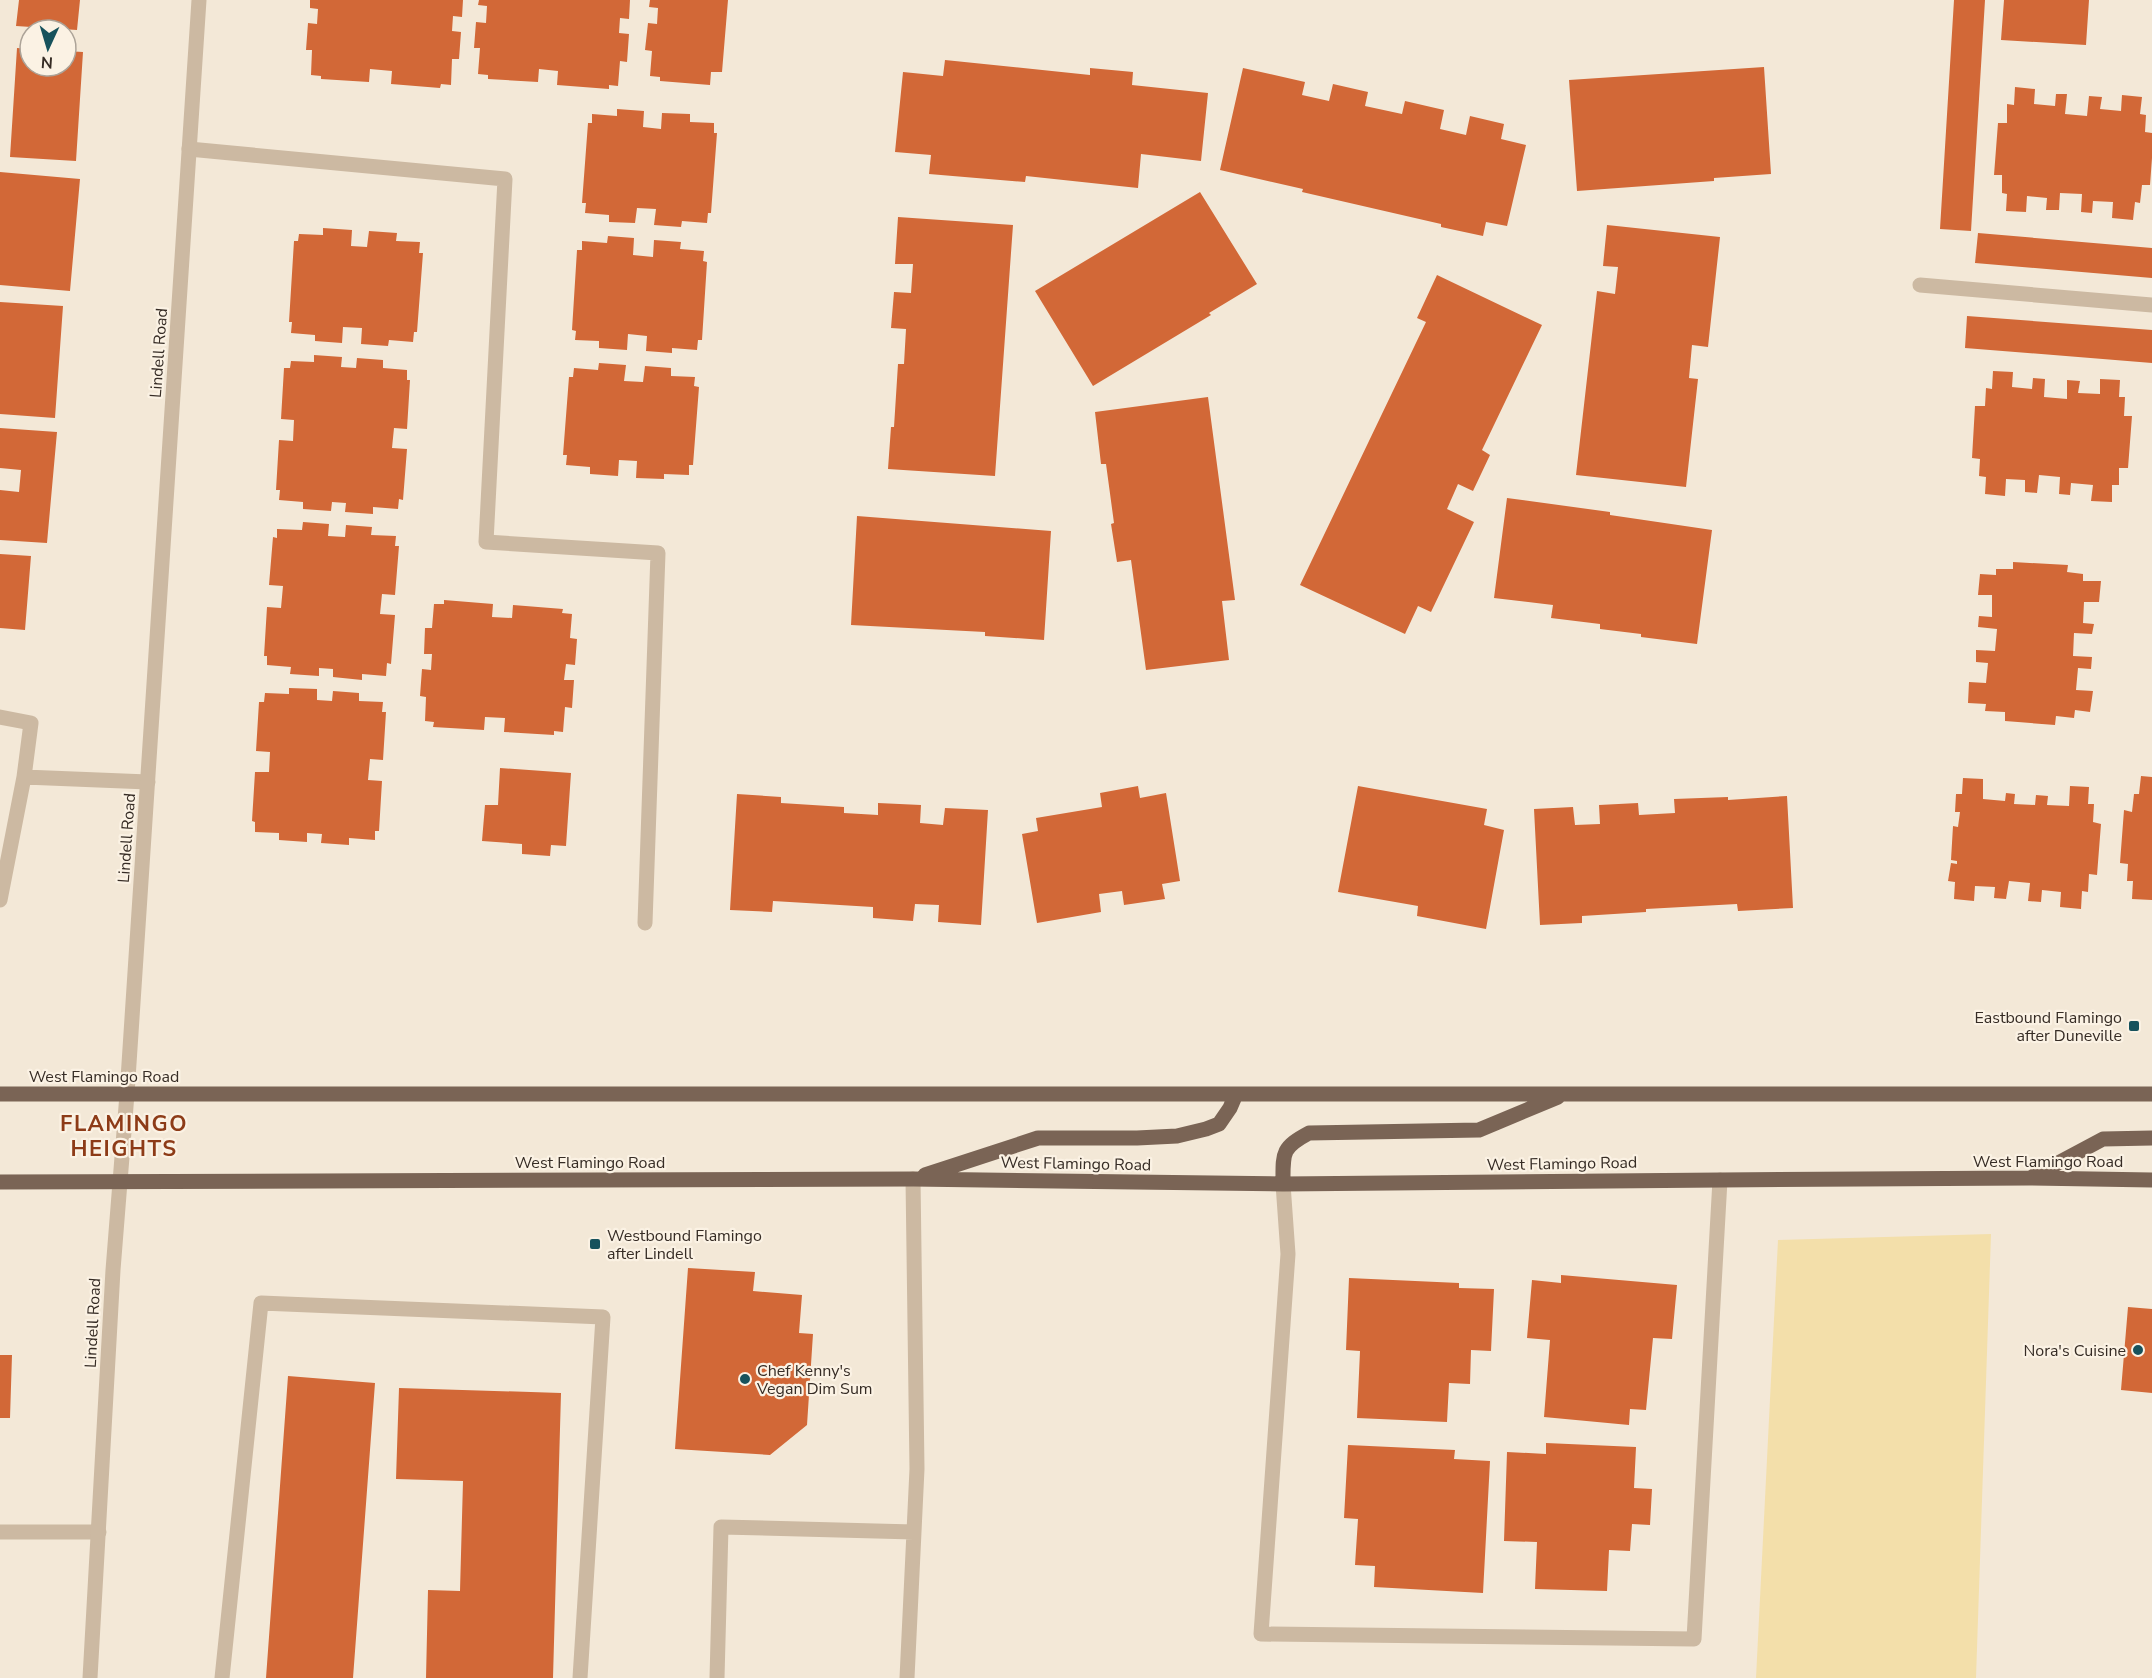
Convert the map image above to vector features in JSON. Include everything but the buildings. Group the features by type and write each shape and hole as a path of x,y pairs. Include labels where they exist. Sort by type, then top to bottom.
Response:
{"main road":[{"name":"West Flamingo Road","path":"0,1094 2152,1094"},
{"path":"913,1179 1038,1138 1177,1136 1206,1129 1219,1124 1236,1094"},
{"path":"1283,1184 1283,1156 1291,1142 1309,1132 1479,1130 1563,1094"},
{"path":"2029,1178 2103,1138 2152,1138"},
{"name":"West Flamingo Road","path":"0,1182 913,1179 1283,1184 2029,1178 2152,1180"}],"street":[{"name":"Lindell Road","path":"90,1678 113,1270 127,1094 199,0"},
{"path":"189,148 505,179 486,542 658,553 645,922"},
{"path":"1920,285 2152,305"},
{"path":"0,717 31,723 24,777 0,900"},
{"path":"24,777 148,782"},
{"path":"907,1678 917,1469 913,1179"},
{"path":"1283,1184 1288,1254 1261,1634 1694,1639 1720,1180"},
{"path":"222,1678 261,1303 603,1317 580,1678"},
{"path":"717,1678 722,1527 914,1532"},
{"path":"0,1532 99,1532"}],"sand":[{"path":"1991,1234 1976,1678 1756,1678 1778,1240"}],"place":[{"name":"Eastbound Flamingo after Duneville","path":"2134,1026"},
{"name":"Westbound Flamingo after Lindell","path":"595,1244"},
{"name":"Nora's Cuisine","path":"2138,1350"},
{"name":"Chef Kenny's Vegan Dim Sum","path":"745,1379"}],"district":[{"name":"FLAMINGO HEIGHTS","path":"124,1136"}]}
